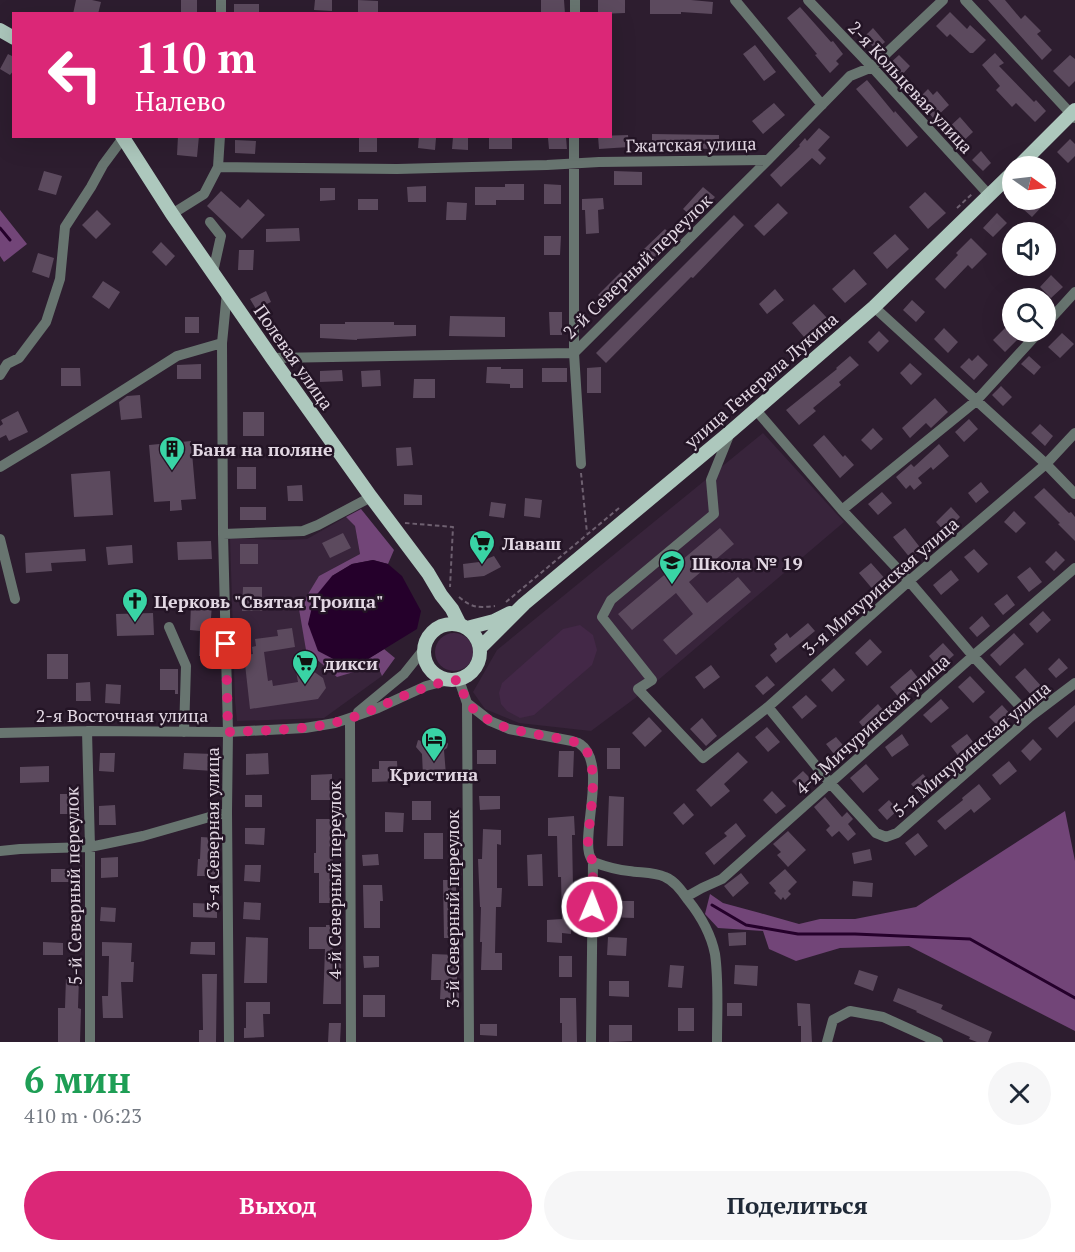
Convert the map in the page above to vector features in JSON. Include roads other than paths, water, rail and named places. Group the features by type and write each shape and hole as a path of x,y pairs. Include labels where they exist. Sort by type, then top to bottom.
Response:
{"main road":[{"path":"1030,156 1074,114"},
{"name":"Полевая улица","path":"124,138 172,214 272,358 371,497 445,592 463,627"},
{"name":"улица Генерала Лукина","path":"480,648 524,604 730,432 874,307 1002,183"},
{"path":"438,628 445,592"},
{"name":"улица Генерала Лукина","path":"463,627 500,619 524,604"},
{"path":"449,624 463,627 475,637 480,648 478,661 471,673 454,680 440,678 427,666 424,658 424,649 429,636 438,628 449,624"}],"street":[{"path":"735,0 822,105"},
{"name":"2-я Кольцевая улица","path":"808,0 990,196"},
{"name":"2-й Северный переулок","path":"272,358 574,353 850,76 872,67 944,0"},
{"path":"965,0 1074,114"},
{"path":"0,375 7,364 19,358 46,322 60,279 65,227 122,138"},
{"path":"172,214 204,195 218,167 220,138"},
{"path":"574,138 574,353 580,464"},
{"name":"Гжатская улица","path":"218,167 397,169 599,162 768,160"},
{"path":"210,222 221,236 213,272"},
{"name":"3-я Северная улица","path":"227,292 222,343 223,534 228,732 229,1042"},
{"path":"1056,313 1075,292"},
{"path":"874,307 1046,464 1075,494"},
{"path":"842,510 976,401 1030,342"},
{"path":"0,467 177,356 222,343"},
{"path":"755,409 842,510 909,581 972,656 1030,717"},
{"name":"3-я Мичуринская улица","path":"730,432 711,480 714,514 611,600 602,617 652,680 638,689 703,758 768,707 909,581 1046,464 1075,433"},
{"path":"223,534 303,531 371,497"},
{"path":"0,539 15,599"},
{"name":"4-я Мичуринская улица","path":"686,897 722,879 972,656 1075,568"},
{"path":"168,627 186,666 184,732"},
{"name":"2-я Восточная улица","path":"350,718 404,674 424,649"},
{"name":"2-я Восточная улица","path":"0,733 228,732 305,728 335,723 378,708 426,686 454,680"},
{"name":"3-й Северный переулок","path":"454,680 467,704 469,1042"},
{"name":"5-я Мичуринская улица","path":"830,783 876,833 886,837 897,833 1030,717 1075,683"},
{"path":"467,704 490,721 509,729 581,744 589,757 593,777 588,840 589,854 593,862 591,1042"},
{"path":"768,707 830,783"},
{"name":"4-й Северный переулок","path":"350,718 351,1042"},
{"name":"5-й Северный переулок","path":"87,731 90,847 90,1042"},
{"path":"0,851 90,847 143,836 227,812"},
{"path":"593,862 620,870 667,878 680,888 694,908 707,930 715,952 717,1042"},
{"path":"828,1042 833,1020 850,1011 883,1017 938,1042"}],"waterway":[{"path":"0,228 10,240"},
{"path":"712,905 746,925 798,934 970,939 1075,998"}],"place":[{"name":"Баня на поляне","path":"172,472"},
{"name":"Лаваш","path":"482,566"},
{"name":"Школа № 19","path":"672,586"},
{"name":"Церковь \"Святая Троица\"","path":"135,624"},
{"name":"дикси","path":"305,686"},
{"name":"Кристина","path":"434,763"}]}
